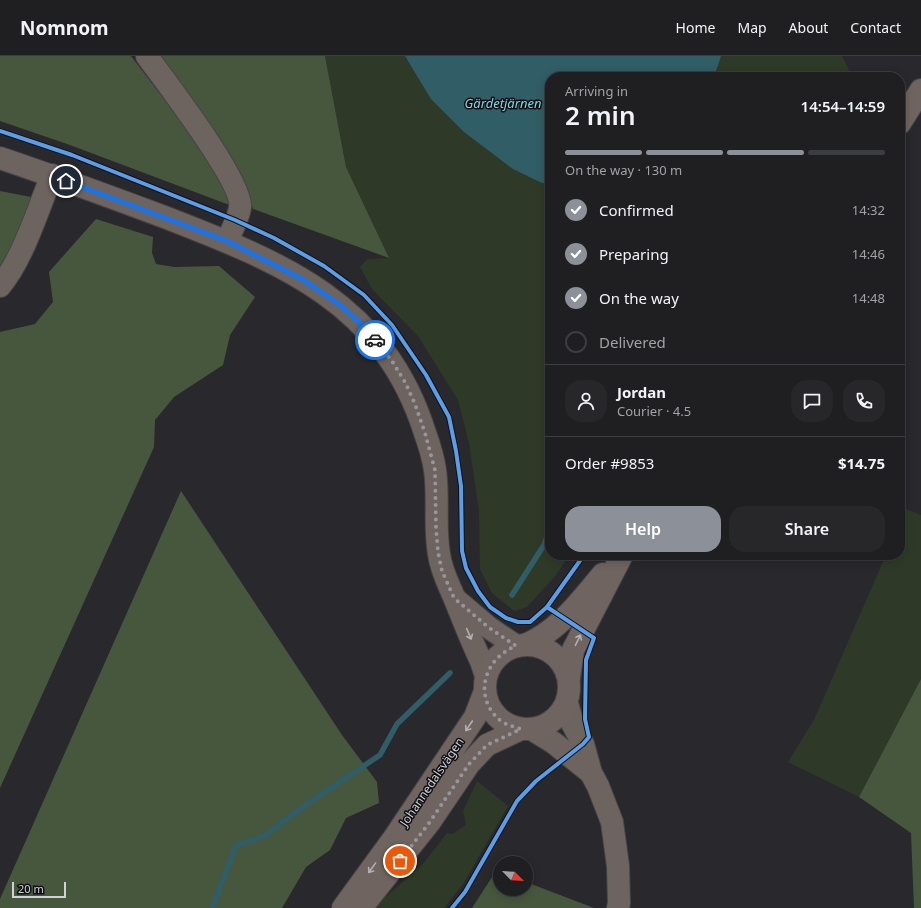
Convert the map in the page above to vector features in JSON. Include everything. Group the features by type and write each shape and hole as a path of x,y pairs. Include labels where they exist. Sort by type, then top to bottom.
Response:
{"main road":[{"path":"905,115 921,90"},
{"path":"616,560 564,619 550,631 501,654 494,661 486,683 487,700 495,715 508,725 527,729 550,724 559,716 567,703 569,694 569,678 573,650 618,560"},
{"path":"520,646 538,646 552,652 565,667 569,678"},
{"name":"Johannedalsvägen","path":"343,908 394,838 475,717 486,683"},
{"name":"Johannedalsvägen","path":"361,908 429,823 469,764 487,745 527,729"}],"street":[{"path":"147,56 202,132 221,162 238,194 240,207 227,241"},
{"path":"0,158 227,241 302,279 327,295 358,321 392,361 405,382 415,404 435,470 436,528 438,552 442,571 481,661 486,683"},
{"path":"0,286 9,275 23,248 52,176"},
{"path":"454,598 488,627 520,646"},
{"path":"567,703 573,725 583,744 591,773 598,786 612,822 618,866 618,908"},
{"path":"527,729 554,743 591,773"}],"green space":[{"path":"0,56 131,56 213,163 232,206 70,145 0,121"},
{"path":"153,56 325,56 346,167 389,258 253,209 244,186"},
{"path":"325,56 405,56 406,59 542,183 545,183 545,560 566,560 556,575 527,607 514,611 492,593 480,569 479,511 469,443 458,400 418,336 372,289 360,267 367,259 389,258 346,167"},
{"path":"721,56 842,56 849,70 848,72 715,72"},
{"path":"0,191 31,197 15,243 0,271"},
{"path":"96,219 153,237 152,253 156,264 174,267 219,266 255,297 230,335 223,365 174,397 155,420 154,447 0,788 0,332 35,324 53,302 49,272"},
{"path":"181,491 342,735 377,782 379,803 346,818 330,850 306,867 282,908 0,908 0,899"},
{"path":"906,509 921,515 921,679 859,797 788,762 814,720 884,560 905,560"},
{"path":"921,679 921,908 914,908 911,833 859,797"},
{"path":"477,781 508,806 463,884 444,908 373,908 423,864 447,833 452,834 466,825 463,811"},
{"path":"493,876 493,896 533,896 533,885 594,908 472,908"}],"water":[{"name":"Gärdetjärnen","path":"405,56 721,56 715,72 545,72 545,183 542,183 513,169 464,132 431,99"}],"waterway":[{"path":"512,595 545,542"},
{"path":"212,908 236,846 264,836 307,804 380,755 397,724 450,673"}],"cycle path":[{"path":"0,131 72,155 235,220 274,238 324,266 364,295 392,325 426,375 449,417 461,486 462,551 466,568 478,591 490,607 506,618 518,622 530,622 547,607"},
{"path":"452,908 465,892 517,801 536,781 583,744 589,737 585,719 586,660 594,638 547,607 580,560"}],"way so far":[{"path":"375,340 392,361 405,382 415,404 425,433 435,470 438,552 442,571 454,598 488,627 516,646 501,654 489,668 486,676 485,691 490,708 495,715 508,725 521,729 487,745 469,764 429,823 400,861"}],"route":[{"path":"66,181 227,241 302,279 340,305 358,321 375,340"}]}
